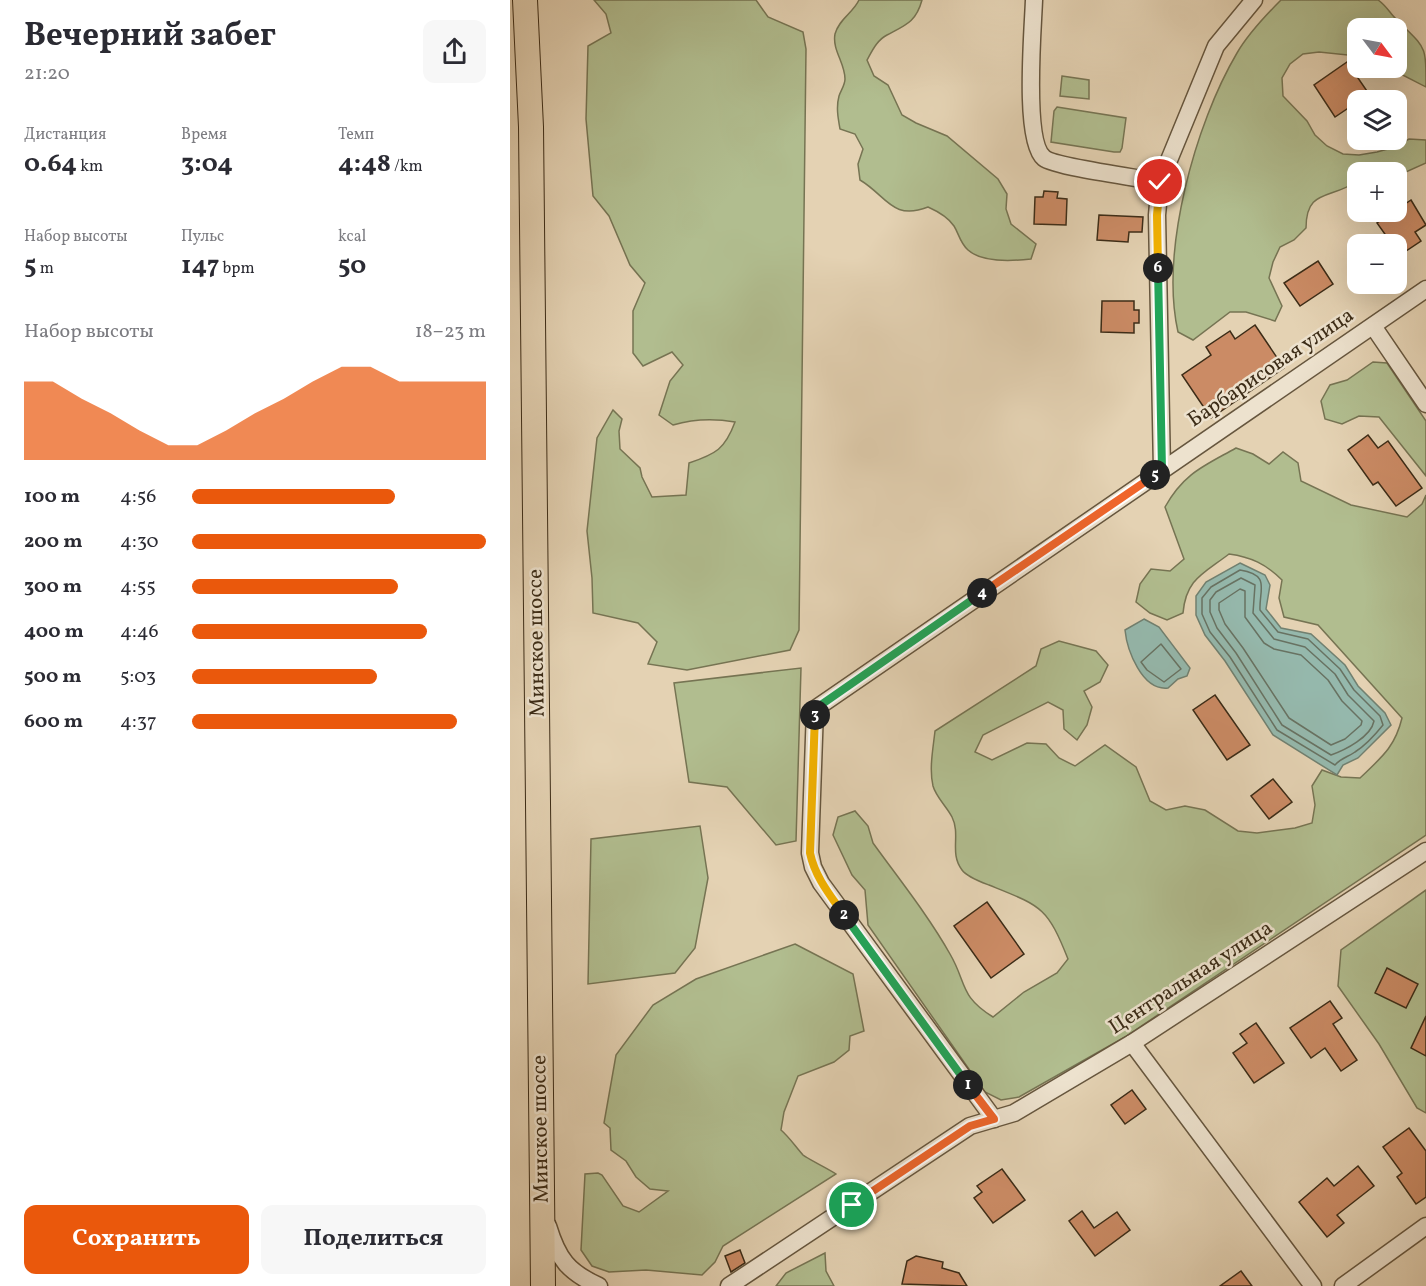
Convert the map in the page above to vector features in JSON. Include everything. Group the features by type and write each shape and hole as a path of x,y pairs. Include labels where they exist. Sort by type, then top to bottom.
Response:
{"highway":[{"name":"Минское шоссе","path":"525,0 531,127 543,1286"}],"street":[{"path":"1034,0 1031,120 1034,144 1044,158 1063,165 1160,182"},
{"path":"1162,470 1157,215 1160,182 1216,46 1254,0"},
{"name":"Барбарисовая улица","path":"994,1119 821,883 813,867 810,853 815,709 1426,289"},
{"path":"1373,326 1426,404"},
{"name":"Центральная улица","path":"731,1285 970,1126 1014,1113 1132,1043 1426,850"},
{"path":"1132,1043 1313,1286"},
{"path":"542,1209 560,1257 580,1277 599,1286"},
{"path":"1343,1286 1426,1226"}],"green space":[{"path":"594,0 756,0 768,17 803,32 806,49 799,630 790,650 687,670 648,664 657,642 638,623 593,613 587,531 597,438 613,410 622,419 619,431 620,449 640,468 652,497 686,495 689,463 706,457 718,449 727,439 735,422 703,420 673,425 659,415 670,381 683,365 672,352 643,366 633,353 633,311 645,283 630,265 609,216 593,196 586,119 588,46 611,33 606,14"},
{"path":"859,0 922,0 913,18 880,40 867,60 874,76 888,85 902,115 947,136 998,179 1007,194 1006,209 1011,224 1036,244 1031,259 998,260 974,254 965,247 954,226 942,215 928,207 916,211 898,209 860,180 858,164 863,149 855,134 840,129 838,104 845,79 835,40 840,24"},
{"path":"1281,0 1378,0 1384,5 1395,18 1347,18 1347,55 1319,52 1303,54 1290,64 1282,78 1283,96 1307,121 1315,135 1327,146 1343,154 1359,155 1384,150 1407,150 1409,139 1426,140 1426,163 1407,172 1407,162 1347,162 1347,187 1322,197 1310,206 1306,228 1294,240 1280,247 1273,262 1269,278 1282,306 1275,321 1246,312 1230,312 1193,340 1178,332 1174,300 1174,264 1185,189 1195,151 1222,82 1246,39"},
{"path":"1407,30 1419,43 1425,55 1426,87 1407,77"},
{"path":"1062,76 1089,80 1089,99 1060,96"},
{"path":"1057,107 1126,118 1120,152 1051,142 1054,111"},
{"path":"1373,362 1387,363 1426,421 1426,476 1379,417 1359,416 1342,424 1325,419 1321,401 1330,385 1347,380"},
{"path":"1236,448 1253,454 1269,464 1283,452 1298,463 1301,481 1351,505 1407,517 1422,504 1426,495 1426,835 1125,1037 1019,1097 1001,1100 985,1092 868,925 865,890 852,875 833,835 838,817 855,811 868,826 873,843 941,940 969,995 993,1017 1024,992 1057,973 1068,959 1054,928 1040,910 1020,898 978,881 964,873 958,864 955,851 956,830 950,813 933,786 931,773 935,731 1036,666 1041,649 1059,641 1096,651 1108,665 1100,682 1084,691 1092,707 1087,725 1077,740 1064,729 1063,710 1048,702 983,735 975,752 992,760 1027,743 1046,744 1059,758 1075,766 1105,745 1136,767 1150,801 1166,810 1185,806 1205,810 1238,831 1257,833 1295,828 1312,823 1315,805 1312,786 1322,770 1341,777 1360,778 1381,757 1396,737 1402,718 1318,625 1284,617 1279,598 1282,580 1258,562 1229,554 1197,578 1188,592 1183,613 1167,620 1150,613 1136,602 1140,584 1151,569 1170,571 1184,559 1165,507 1172,495 1187,478"},
{"path":"801,668 796,841 776,845 727,787 689,782 674,683"},
{"path":"700,826 708,878 695,948 675,973 588,984 591,839"},
{"path":"1426,890 1426,1113 1417,1108 1379,1044 1338,986 1341,950"},
{"path":"795,944 853,974 864,1031 850,1036 849,1050 834,1062 798,1076 784,1112 781,1130 803,1155 836,1174 723,1246 715,1262 702,1275 646,1270 609,1272 592,1266 581,1250 585,1174 602,1175 623,1206 639,1212 668,1191 650,1189 636,1177 626,1161 611,1150 610,1128 604,1123 616,1055 653,1005 696,979"},
{"path":"825,1253 826,1271 834,1286 776,1286 786,1273"}],"water":[{"path":"1240,563 1265,575 1270,585 1266,609 1281,628 1311,634 1345,665 1358,686 1385,713 1391,725 1358,758 1343,765 1337,775 1273,735 1225,661 1205,635 1196,615 1196,596 1206,582"},
{"path":"1144,619 1159,627 1190,668 1187,676 1178,679 1168,688 1159,687 1143,676 1129,648 1125,630"}],"building":[{"path":"1347,62 1347,78 1358,78 1366,90 1347,90 1347,109 1335,117 1314,85"},
{"path":"1044,191 1058,192 1057,198 1067,199 1066,225 1034,224 1035,197 1043,197"},
{"path":"1411,200 1426,225 1415,232 1421,241 1407,250 1407,234 1385,234 1377,223 1407,222 1407,203"},
{"path":"1099,215 1143,217 1142,232 1129,232 1128,242 1097,240"},
{"path":"1318,261 1333,284 1300,306 1284,283"},
{"path":"1102,301 1134,301 1134,310 1139,310 1139,323 1134,323 1134,333 1101,332"},
{"path":"1255,325 1284,368 1211,418 1182,375 1211,355 1206,347 1230,331 1235,339"},
{"path":"1368,435 1378,448 1388,441 1422,488 1396,506 1378,482 1373,485 1348,450"},
{"path":"1215,695 1250,745 1227,760 1193,710"},
{"path":"1273,779 1292,802 1269,819 1251,796"},
{"path":"987,902 1024,954 991,978 954,926"},
{"path":"1387,968 1418,984 1406,1008 1375,993"},
{"path":"1330,1001 1342,1018 1333,1024 1357,1060 1341,1071 1325,1048 1311,1058 1290,1028"},
{"path":"1426,1016 1426,1056 1411,1048"},
{"path":"1256,1023 1284,1063 1254,1083 1233,1053 1247,1043 1240,1034"},
{"path":"1132,1090 1146,1109 1125,1124 1111,1105"},
{"path":"1409,1128 1426,1151 1426,1197 1416,1204 1397,1177 1402,1173 1383,1147"},
{"path":"1358,1166 1374,1186 1337,1215 1344,1223 1327,1237 1299,1202 1327,1178 1334,1186"},
{"path":"1002,1169 1025,1200 993,1223 974,1198 982,1192 977,1186"},
{"path":"1082,1211 1094,1228 1117,1212 1130,1230 1095,1256 1069,1221"},
{"path":"740,1250 745,1263 731,1272 725,1256"},
{"path":"916,1256 943,1262 942,1268 959,1273 967,1286 902,1284 907,1261"},
{"path":"1241,1271 1252,1286 1220,1286"}],"route":[{"path":"852,1205 970,1126 994,1119 821,883 813,867 810,853 815,709 1162,470 1157,215 1160,182"}]}
